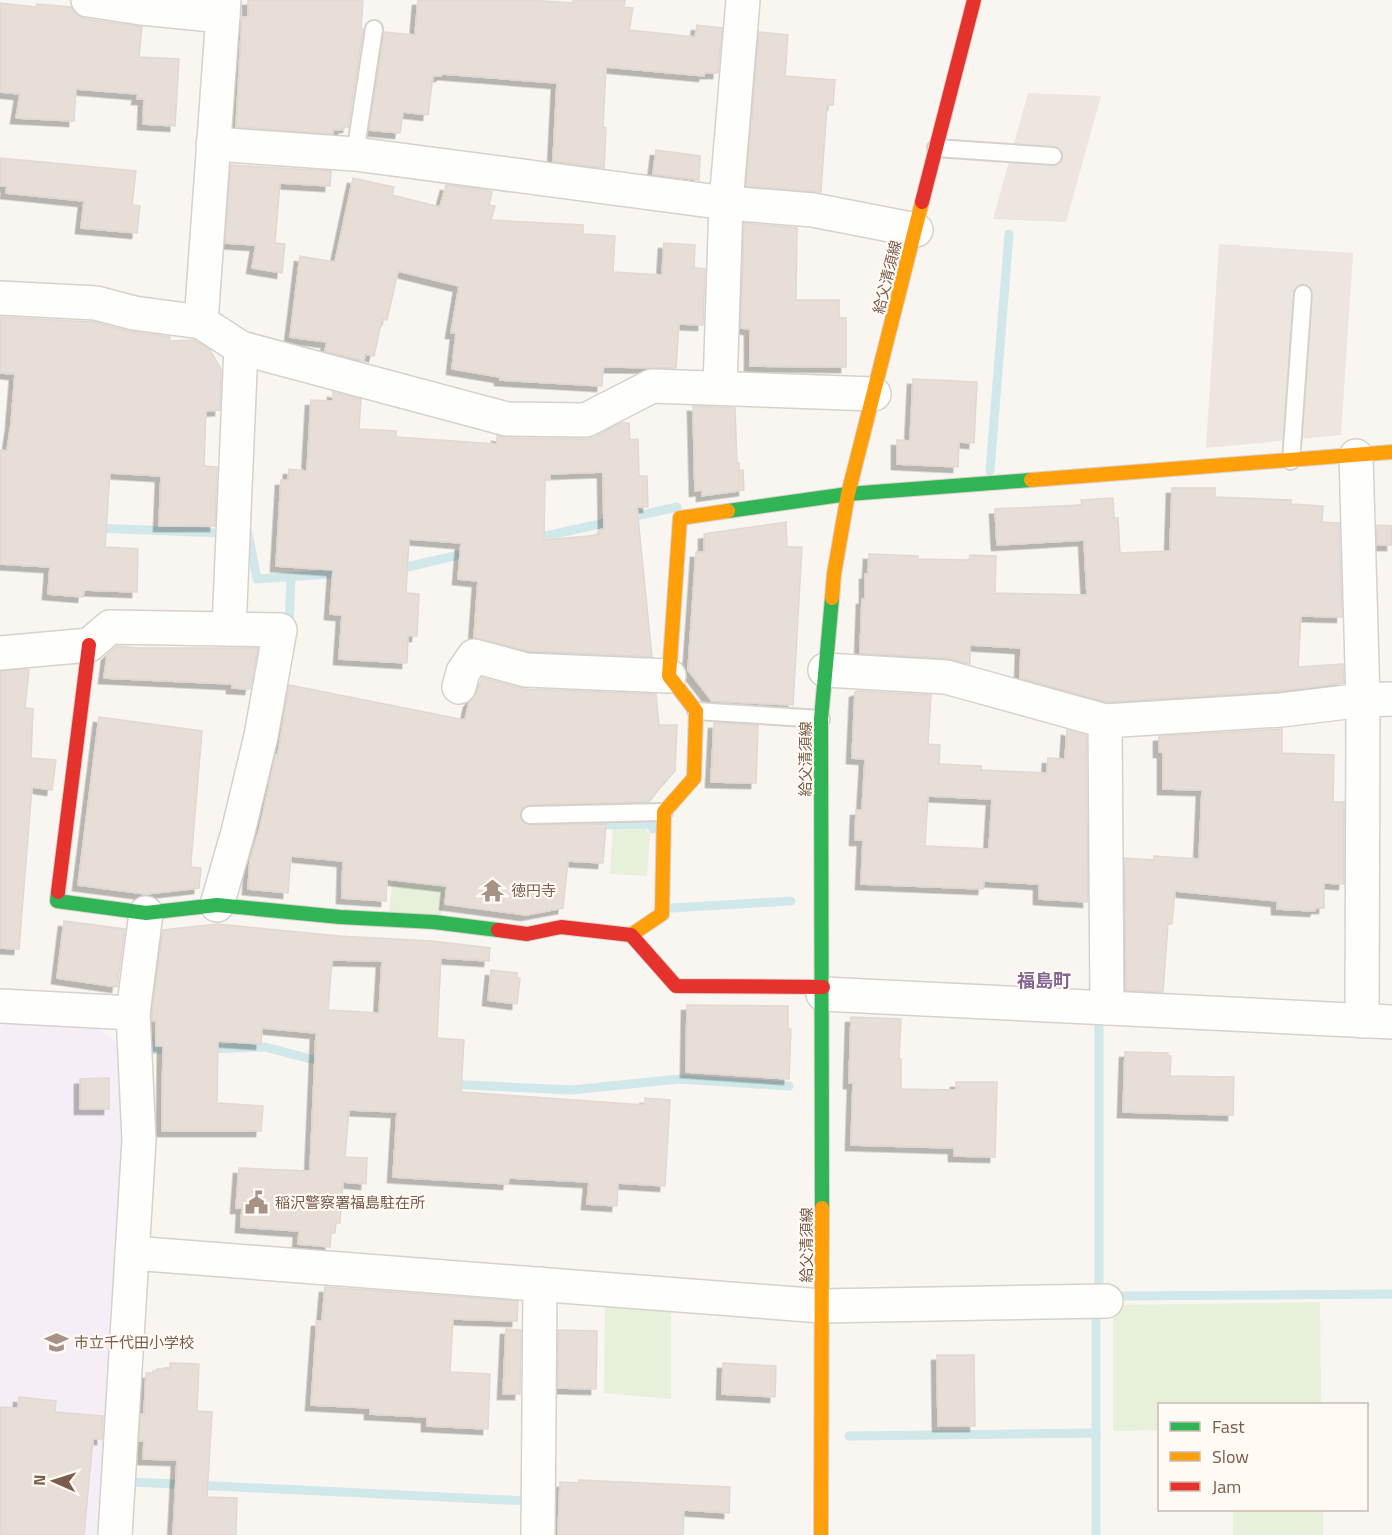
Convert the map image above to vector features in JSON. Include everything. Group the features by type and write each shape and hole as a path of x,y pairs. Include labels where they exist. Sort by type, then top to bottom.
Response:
{"street":[{"path":"88,0 141,8 223,8 201,322"},
{"path":"720,388 726,203 743,0"},
{"name":"給父清須線","path":"821,1535 823,991 821,719 834,574 848,494 974,0"},
{"path":"213,144 355,154 726,203 813,210 916,230"},
{"path":"0,298 96,303 134,313 201,322 241,348 507,419 586,420 652,386 874,394"},
{"path":"229,629 241,348"},
{"path":"89,645 57,901 146,913 217,905 340,917 434,922 527,934 561,927 631,935 662,914 664,812 694,778 696,711 669,676 680,518 848,494 1392,452"},
{"path":"631,935 676,986 823,991 1377,1021 1377,699 1356,456"},
{"path":"0,652 89,645 110,627 280,630 261,736 238,832 217,905"},
{"path":"459,687 463,672 474,656 526,670 669,676"},
{"path":"825,670 945,677 1106,721 1281,710 1377,699"},
{"path":"1106,721 1107,1008"},
{"path":"115,1535 139,1140 133,1013 146,913"},
{"path":"0,1006 133,1013"},
{"path":"132,1253 822,1306 1106,1301"},
{"path":"537,1535 540,1284"}],"lane":[{"path":"355,154 374,29"},
{"path":"936,147 1053,156"},
{"path":"1291,460 1303,294"},
{"path":"696,711 821,719"},
{"path":"530,815 664,812"}],"shaded area":[{"path":"1028,93 1101,96 1066,222 993,219"},
{"path":"1219,244 1353,253 1341,435 1206,448"},
{"name":"市立千代田小学校","path":"0,1022 99,1028 117,1043 123,1148 100,1535 0,1535"}],"green space":[{"path":"613,827 645,829 650,834 647,876 610,874"},
{"path":"392,882 445,888 441,918 389,912"},
{"path":"605,1302 671,1307 671,1399 604,1393"},
{"path":"1320,1302 1321,1403 1158,1403 1158,1430 1113,1431 1113,1305"},
{"path":"1233,1511 1323,1511 1323,1535 1233,1535"}],"building":[{"path":"248,0 363,0 361,29 363,29 348,127 343,127 343,130 333,130 333,134 236,127 242,17 248,17"},
{"path":"418,0 528,0 573,3 573,0 625,0 624,7 633,8 629,30 695,37 697,25 722,28 718,73 704,73 704,76 606,67 603,127 606,128 604,168 553,161 557,83 442,74 433,76 428,115 403,112 400,133 369,130 384,32 415,35"},
{"path":"0,3 36,7 37,4 71,7 76,14 85,19 142,27 139,57 179,59 175,126 143,124 144,99 137,99 138,94 76,89 74,121 16,118 20,94 0,92"},
{"path":"759,32 788,35 785,76 835,80 833,105 827,105 821,192 746,186"},
{"path":"656,150 700,156 699,180 653,174"},
{"path":"0,158 136,171 132,205 140,206 137,233 81,228 84,201 6,193 7,186 0,186"},
{"path":"231,165 331,171 330,186 280,183 275,243 285,244 282,273 252,268 256,245 225,243"},
{"path":"353,178 394,187 392,195 440,207 446,185 485,190 492,192 489,205 495,206 491,220 583,225 583,234 615,236 613,272 662,275 664,243 695,245 694,268 705,269 703,325 679,324 676,368 605,367 603,368 602,386 500,380 500,377 452,369 456,333 451,333 459,286 398,271 387,320 382,319 374,356 365,354 364,361 325,351 327,342 290,337 300,256 335,262"},
{"path":"744,223 797,228 796,300 839,300 839,318 846,318 846,367 750,366 750,329 741,328"},
{"path":"0,317 93,322 129,331 170,337 170,341 194,340 210,350 221,369 220,410 206,411 204,466 217,467 215,526 159,526 161,476 110,473 105,547 138,549 137,592 84,590 83,597 48,594 50,567 0,564 0,450 7,451 15,374 0,373"},
{"path":"913,379 977,382 974,443 959,442 958,467 897,464 897,440 910,441"},
{"path":"333,392 361,399 359,429 396,431 396,437 497,444 497,436 586,439 595,437 620,423 629,423 630,440 638,439 639,476 647,476 648,507 637,507 652,657 529,651 474,638 478,581 458,579 461,543 409,539 406,593 419,594 417,636 408,636 407,663 339,659 342,615 330,614 333,570 276,566 281,480 288,480 289,469 307,471 311,400 333,401","holes":["603,472 604,529 598,530 599,535 544,540 545,479 550,479 550,474"]},
{"path":"693,406 735,408 737,463 739,463 739,471 743,470 744,490 702,496 702,490 695,491"},
{"path":"1172,488 1215,488 1215,497 1291,500 1291,504 1323,506 1322,522 1339,523 1342,617 1301,616 1298,667 1343,664 1344,683 1279,691 1107,702 1020,678 1021,648 970,645 970,664 947,658 860,653 862,599 865,599 865,574 868,574 869,554 918,556 918,559 969,560 970,555 996,556 995,593 1087,595 1084,540 997,545 995,509 1082,505 1081,500 1113,498 1114,518 1118,518 1120,553 1170,551"},
{"path":"786,522 787,547 802,547 793,705 712,701 688,670 696,552 704,552 704,534"},
{"path":"1377,525 1392,526 1392,545 1377,545"},
{"path":"117,646 258,648 250,689 232,688 232,684 104,678 107,655"},
{"path":"29,670 25,708 33,709 31,758 56,760 52,790 32,787 19,949 0,948 0,671"},
{"path":"482,678 525,689 656,694 659,725 677,725 675,771 666,781 663,781 649,802 530,805 521,809 521,820 530,825 606,824 603,863 568,861 563,908 526,915 445,904 447,886 387,879 386,901 342,898 343,861 291,856 288,893 248,889 250,860 260,827 276,754 278,754 289,685 465,720 469,702 477,692"},
{"path":"855,692 931,695 928,744 940,745 939,764 981,766 981,770 1047,773 1048,758 1065,759 1067,730 1086,735 1088,902 1039,899 1039,884 984,881 983,889 861,884 863,840 855,840 856,810 862,810 865,759 852,758","holes":["928,796 992,799 989,849 925,846"]},
{"path":"99,717 202,731 191,862 191,867 201,868 199,888 146,894 78,885"},
{"path":"714,723 758,725 756,783 711,782"},
{"path":"1282,729 1282,753 1334,755 1333,802 1344,802 1344,884 1324,883 1324,908 1316,908 1315,911 1277,909 1277,901 1175,891 1172,924 1168,924 1163,992 1126,990 1125,858 1154,860 1154,856 1199,859 1202,790 1163,789 1163,752 1159,752 1159,736"},
{"path":"64,921 125,929 117,987 57,978"},
{"path":"217,924 339,936 432,941 490,948 489,961 441,958 437,1038 464,1040 461,1092 645,1105 645,1098 670,1100 665,1186 618,1183 617,1206 587,1204 589,1182 509,1178 508,1184 393,1177 397,1112 349,1110 345,1157 367,1158 366,1184 343,1182 340,1223 336,1223 335,1233 331,1233 330,1247 298,1244 299,1231 241,1227 242,1208 236,1208 239,1168 310,1171 316,1033 262,1028 261,1044 218,1041 217,1103 263,1106 261,1131 162,1131 163,1046 156,1046 156,1021 152,1021 152,1014 163,930","holes":["332,960 382,961 379,1013 328,1010"]},
{"path":"491,970 517,973 517,978 520,978 517,1004 488,1000"},
{"path":"687,1005 788,1006 788,1029 791,1029 789,1079 686,1072"},
{"path":"851,1017 901,1019 899,1059 901,1059 901,1089 956,1090 956,1082 997,1082 995,1157 954,1156 954,1148 851,1145 853,1083 849,1083"},
{"path":"1125,1052 1168,1053 1168,1056 1171,1056 1170,1076 1234,1077 1233,1115 1123,1112"},
{"path":"109,1078 109,1109 80,1109 80,1079"},
{"path":"325,1287 518,1301 517,1321 453,1319 450,1372 490,1374 488,1429 427,1426 427,1417 370,1414 370,1408 311,1405 317,1321 322,1321"},
{"path":"506,1329 521,1330 520,1394 503,1394"},
{"path":"558,1330 597,1331 596,1389 558,1388"},
{"path":"937,1355 974,1355 975,1426 938,1426"},
{"path":"170,1363 199,1364 197,1411 212,1412 207,1497 237,1498 236,1535 173,1535 177,1460 143,1459 144,1441 139,1441 141,1414 144,1415 146,1373 153,1373 157,1369 170,1369"},
{"path":"723,1363 776,1366 775,1397 722,1394"},
{"path":"19,1397 56,1401 55,1412 103,1416 102,1439 93,1439 84,1535 0,1535 0,1407 18,1408"},
{"path":"579,1480 730,1487 729,1513 684,1510 683,1535 558,1535 560,1482 579,1483"}],"waterway":[{"path":"990,471 1009,234"},
{"path":"532,539 677,507"},
{"path":"95,528 221,533"},
{"path":"248,533 257,579 345,573"},
{"path":"398,569 472,552"},
{"path":"289,627 291,578"},
{"path":"594,825 653,824 653,829"},
{"path":"671,908 791,901"},
{"path":"1097,1294 1099,1294 1099,1022"},
{"path":"150,1040 151,1050 175,1049"},
{"path":"207,1049 265,1047 326,1063"},
{"path":"449,1084 571,1090 679,1079 789,1086"},
{"path":"1119,1296 1392,1294"},
{"path":"1096,1311 1096,1535"},
{"path":"849,1436 1096,1433"},
{"path":"131,1491 132,1482 528,1501"}],"traffic: fast":[{"path":"728,511 848,494 1031,480"},
{"path":"822,1208 821,719 832,598"},
{"path":"58,892 57,901 146,913 217,905 340,917 434,922 498,930"}],"traffic: slow":[{"path":"832,598 848,494 922,202"},
{"path":"1031,480 1392,452"},
{"path":"631,935 662,914 664,812 694,778 696,711 669,676 680,518 728,511"},
{"path":"821,1535 822,1208"}],"traffic: jam":[{"path":"922,202 974,0"},
{"path":"58,892 89,645"},
{"path":"498,930 527,934 561,927 631,935 676,986 823,987"}],"place":[{"name":"徳円寺","path":"493,890"},
{"name":"稲沢警察署福島駐在所","path":"257,1202"},
{"name":"市立千代田小学校","path":"56,1342"}],"district":[{"name":"福島町","path":"1044,980"}]}
